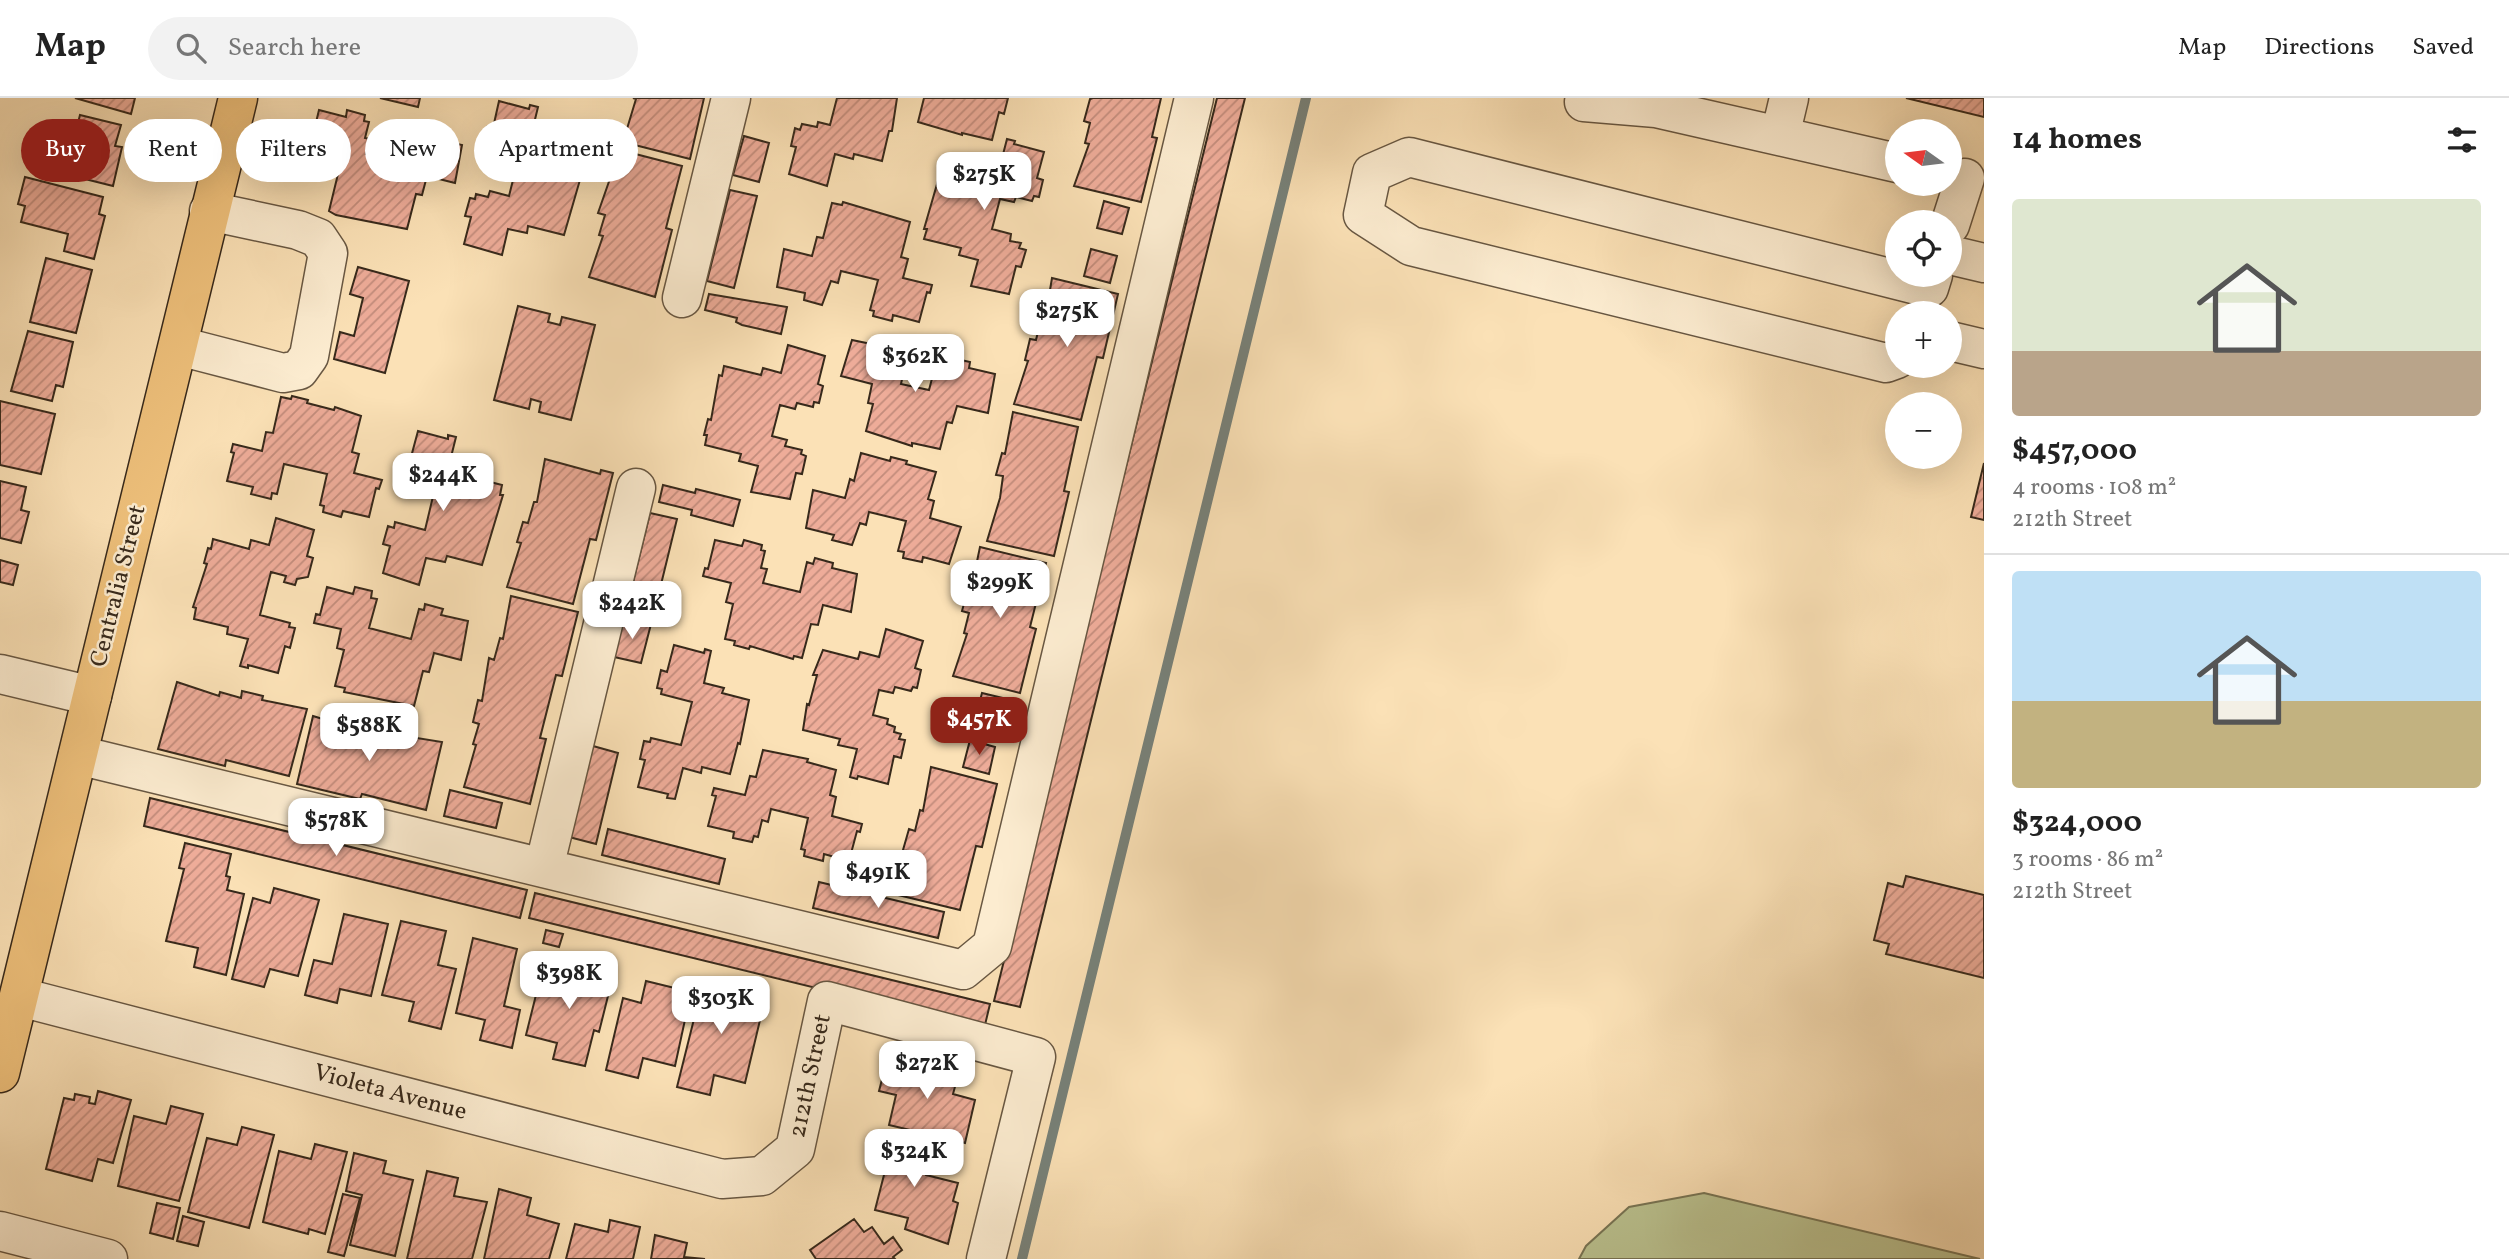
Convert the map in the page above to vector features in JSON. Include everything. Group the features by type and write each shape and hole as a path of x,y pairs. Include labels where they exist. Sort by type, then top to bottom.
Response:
{"main road":[{"name":"Centralia Street","path":"0,1073 238,98"}],"street":[{"path":"682,298 731,98"},
{"path":"78,755 962,970 992,946 1194,98"},
{"path":"1780,136 1789,98"},
{"path":"1584,102 1656,108 1885,160"},
{"path":"1885,363 1411,246 1363,215 1372,173 1409,157 1933,292"},
{"path":"1955,210 1966,178"},
{"path":"179,346 283,373 299,370 309,356 328,253 318,239 298,230 209,211"},
{"path":"1962,258 1984,263"},
{"path":"1962,344 1984,349"},
{"path":"544,868 636,488"},
{"path":"0,674 92,696"},
{"name":"Violeta Avenue","path":"20,997 722,1179 762,1177"},
{"name":"212th Street","path":"762,1177 795,1149 827,1001 1036,1057 986,1259"},
{"path":"0,1231 108,1259"}],"green space":[{"path":"1704,1193 1980,1259 1579,1259 1586,1246 1629,1207"}],"building":[{"path":"75,98 135,98 131,114"},
{"path":"380,98 420,98 418,107"},
{"path":"633,98 704,98 690,159 638,146 638,119 630,119 636,99"},
{"path":"837,98 897,98 892,131 889,131 882,161 854,154 853,159 835,154 827,186 789,174 796,147 791,146 795,128 800,130 802,124 817,127 818,122 830,125"},
{"path":"924,98 1008,98 1004,114 999,112 992,140 962,135 918,122"},
{"path":"1161,98 1152,137 1157,138 1141,202 1074,186 1089,144 1085,143 1090,123 1084,121 1090,99"},
{"path":"1217,98 1245,98 1020,1007 994,1001"},
{"path":"1906,98 1984,98 1984,117"},
{"path":"499,101 529,109 530,105 538,107 535,119 495,119"},
{"path":"319,110 346,117 347,110 365,115 365,182 425,182 422,195 416,194 407,229 336,215 329,211 336,182 351,182 351,119 317,119"},
{"path":"80,115 96,119 79,119"},
{"path":"110,122 121,125 115,146 122,147 113,186 97,182 110,182"},
{"path":"744,136 769,143 759,182 733,175"},
{"path":"1007,139 1015,141 1014,144 1044,152 1037,178 1043,180 1039,197 1034,196 1032,201 1016,197 1014,202 1000,199 992,229 1011,234 1010,241 1021,243 1019,248 1026,250 1021,267 1016,266 1009,294 971,286 978,260 959,255 961,248 924,239 927,229 924,229 944,160 981,169 982,162 1000,166"},
{"path":"638,155 682,166 666,228 672,230 655,297 589,277 603,236 599,235 605,215 598,213 609,182 638,182"},
{"path":"24,182 44,182 103,197 99,214 105,216 94,259 64,251 68,234 21,222 25,206 18,204"},
{"path":"512,182 579,182 564,235 528,226 527,233 508,229 502,255 464,244 471,217 465,216 470,198 475,199 476,194 488,197 490,191 509,196"},
{"path":"730,190 757,196 734,288 707,281"},
{"path":"1104,201 1129,208 1122,234 1097,228"},
{"path":"843,202 910,222 901,257 908,259 903,278 932,285 930,293 927,292 919,322 893,315 892,321 873,316 874,311 870,310 878,280 841,271 838,283 831,281 822,305 804,300 805,293 777,287 784,249 812,256 817,237 823,238 832,203 842,205"},
{"path":"1091,249 1117,256 1110,283 1084,276"},
{"path":"46,258 92,270 76,333 30,322"},
{"path":"358,267 409,281 385,373 334,359 340,332 354,336 363,298 350,294"},
{"path":"1052,278 1118,294 1103,358 1097,357 1081,420 1014,404 1028,361 1025,360 1030,339 1036,340 1041,319 1045,320"},
{"path":"709,294 787,307 781,334 742,325 736,322 737,318 705,310"},
{"path":"518,306 550,314 548,322 560,325 562,317 595,325 571,420 539,412 541,402 531,399 529,409 494,400"},
{"path":"28,331 73,342 63,387 56,385 52,401 11,391"},
{"path":"852,340 881,346 882,341 900,344 898,351 903,352 900,369 904,370 901,384 929,390 934,371 943,373 946,362 951,364 952,358 970,362 969,368 995,374 988,413 957,406 952,423 947,422 940,449 912,443 912,446 866,431 873,404 868,403 872,384 841,376"},
{"path":"788,345 825,356 818,384 823,386 819,403 814,402 813,407 797,403 795,409 780,405 772,436 787,440 785,446 802,450 801,454 806,456 802,474 796,473 790,499 751,492 758,466 739,461 741,454 705,445 707,435 704,435 708,419 711,420 719,375 722,376 724,366 761,375 763,368 781,373"},
{"path":"292,396 308,400 307,403 334,410 335,407 361,416 352,452 359,454 354,473 382,480 379,489 376,488 369,517 343,511 341,517 323,512 324,506 320,505 327,474 284,464 277,494 272,493 271,499 251,494 253,487 227,481 234,453 231,452 233,444 262,451 266,432 273,433 281,397 291,399"},
{"path":"0,401 55,414 41,474 0,465"},
{"path":"1013,412 1078,427 1064,491 1069,492 1054,556 987,541 1000,498 1003,476 996,475 1002,453 1005,454"},
{"path":"418,431 448,439 448,435 456,437 449,465 468,469 467,476 502,485 500,495 503,495 482,565 447,556 445,562 426,558 419,585 383,573 390,546 383,544 388,526 394,528 395,522 425,530 435,488 406,480 407,475 401,474 406,456 411,457"},
{"path":"861,453 890,461 891,457 907,461 906,464 936,472 928,499 934,501 930,518 961,527 949,564 923,557 922,562 903,558 904,552 898,551 906,521 869,512 866,525 860,523 852,545 832,540 834,535 806,528 813,490 845,498 850,479 854,481"},
{"path":"545,459 600,474 601,470 613,473 596,540 590,539 573,604 507,587 521,543 517,542 523,522 528,523 534,502 537,502"},
{"path":"1984,463 1984,520 1971,517"},
{"path":"0,481 26,487 21,510 29,512 21,543 0,538"},
{"path":"663,485 695,493 696,489 740,500 733,526 691,515 692,510 659,502"},
{"path":"650,513 677,519 655,609 628,602"},
{"path":"276,518 314,530 307,556 313,558 308,577 297,579 295,585 284,582 286,576 271,572 260,615 290,623 289,627 295,628 290,648 285,646 278,673 248,665 248,668 240,666 248,639 227,634 228,627 194,619 196,608 193,607 207,564 204,563 208,548 211,549 213,539 249,549 251,540 269,545"},
{"path":"715,540 742,546 744,540 762,545 761,550 765,551 761,568 767,569 763,583 800,592 807,562 813,564 815,558 833,563 832,568 857,574 851,612 823,605 818,625 811,624 802,658 794,656 793,659 750,646 749,649 734,645 735,641 725,639 733,604 726,602 731,583 703,576 705,568 708,569"},
{"path":"980,547 1046,563 1030,627 1036,629 1020,693 953,676 967,634 964,633 969,613 962,611 968,589 971,590"},
{"path":"0,560 18,565 13,585 0,582"},
{"path":"327,587 353,594 355,587 372,591 371,598 377,599 369,628 411,639 419,609 424,610 425,604 443,609 441,615 468,621 461,660 434,653 429,672 423,671 414,706 344,692 345,688 335,686 344,650 337,648 341,629 314,623 316,614 320,615"},
{"path":"511,596 578,612 562,676 556,675 540,738 546,739 530,804 464,787 476,745 473,744 479,724 473,722 478,700 482,701 489,658 494,660 500,638 503,639"},
{"path":"624,618 651,624 641,663 614,657"},
{"path":"886,629 923,641 915,668 921,670 917,688 913,687 911,691 895,687 893,693 879,690 873,715 888,719 887,724 895,727 894,732 901,734 899,739 905,740 901,758 894,756 888,784 858,776 857,779 850,777 857,749 838,745 840,739 803,730 807,704 809,705 817,675 813,675 823,650 858,659 860,652 879,657"},
{"path":"674,645 704,653 705,649 711,651 704,683 724,688 722,693 749,700 740,744 738,743 730,774 702,767 701,773 683,768 675,799 667,798 668,794 638,787 645,760 640,759 644,741 650,742 651,738 681,745 692,702 661,694 662,689 657,688 661,670 667,672"},
{"path":"177,682 219,696 220,692 241,698 242,691 263,696 262,700 307,709 289,776 226,760 225,766 158,749"},
{"path":"982,693 1007,699 1000,726 975,720"},
{"path":"313,716 355,729 356,726 376,731 378,726 399,731 398,735 442,742 426,810 362,794 360,799 297,784"},
{"path":"970,740 995,747 989,774 963,767"},
{"path":"593,746 618,753 596,844 569,837"},
{"path":"763,750 808,759 807,762 836,770 830,795 836,797 832,816 862,824 860,832 857,831 849,861 824,854 823,861 804,856 805,850 801,849 808,818 771,809 768,822 762,820 758,837 754,836 752,842 733,838 734,832 708,826 716,796 712,795 714,788 745,795 750,776 756,777"},
{"path":"931,767 997,784 982,847 976,846 960,910 894,894 907,851 903,850 909,829 915,831 920,810 923,811"},
{"path":"450,790 502,803 496,828 444,816"},
{"path":"150,798 527,890 520,918 144,826"},
{"path":"608,829 725,859 719,884 602,855"},
{"path":"185,843 231,854 226,876 230,877 227,890 244,894 226,975 194,967 198,948 166,941 184,869 179,868"},
{"path":"1906,876 1984,895 1984,978 1886,954 1889,944 1874,940 1888,883 1903,887"},
{"path":"819,882 944,912 938,938 813,908"},
{"path":"274,888 319,900 298,976 270,969 264,987 232,979 253,898 270,903"},
{"path":"535,893 990,1004 984,1029 529,918"},
{"path":"344,914 388,924 371,996 340,989 337,1003 305,995 314,960 332,964"},
{"path":"401,921 446,931 438,965 456,969 441,1029 409,1021 414,1002 382,995"},
{"path":"546,930 563,934 559,947 543,943"},
{"path":"473,938 517,949 504,1006 520,1010 512,1048 480,1040 485,1020 456,1013"},
{"path":"590,958 615,964 611,978 587,973"},
{"path":"544,963 612,980 599,1032 594,1030 585,1066 553,1059 557,1043 526,1035"},
{"path":"704,979 766,995 745,1083 714,1075 710,1095 677,1087"},
{"path":"646,981 691,992 675,1066 643,1058 638,1078 606,1070 623,998 641,1003"},
{"path":"887,1060 921,1068 923,1063 959,1072 953,1094 975,1100 965,1143 889,1125 896,1095 879,1091"},
{"path":"98,1091 131,1100 113,1163 98,1159 92,1181 46,1169 64,1098 74,1100 75,1094 90,1097 89,1103 95,1104"},
{"path":"171,1106 203,1114 179,1201 118,1186 134,1116 166,1124"},
{"path":"242,1127 274,1135 249,1228 188,1212 207,1138 237,1145"},
{"path":"879,1134 933,1149 926,1175 958,1183 953,1201 958,1203 948,1244 905,1229 908,1218 875,1210 885,1171 872,1168"},
{"path":"315,1144 347,1152 325,1234 309,1229 308,1234 263,1222 279,1151 311,1159"},
{"path":"354,1153 386,1161 383,1173 413,1180 395,1256 350,1245 362,1195 346,1191"},
{"path":"427,1171 458,1178 454,1196 487,1202 472,1259 407,1259"},
{"path":"499,1189 531,1198 527,1215 559,1224 549,1259 484,1259"},
{"path":"343,1194 360,1198 344,1256 328,1252"},
{"path":"157,1203 180,1208 173,1239 150,1233"},
{"path":"183,1216 204,1222 198,1246 177,1241"},
{"path":"854,1219 864,1232 872,1227 884,1244 893,1237 902,1250 893,1257 895,1259 816,1259 810,1250"},
{"path":"610,1220 640,1227 633,1259 566,1259 575,1224 608,1232"},
{"path":"655,1235 687,1243 684,1257 705,1259 651,1259"}],"waterway":[{"path":"1022,1259 1306,98"}]}
